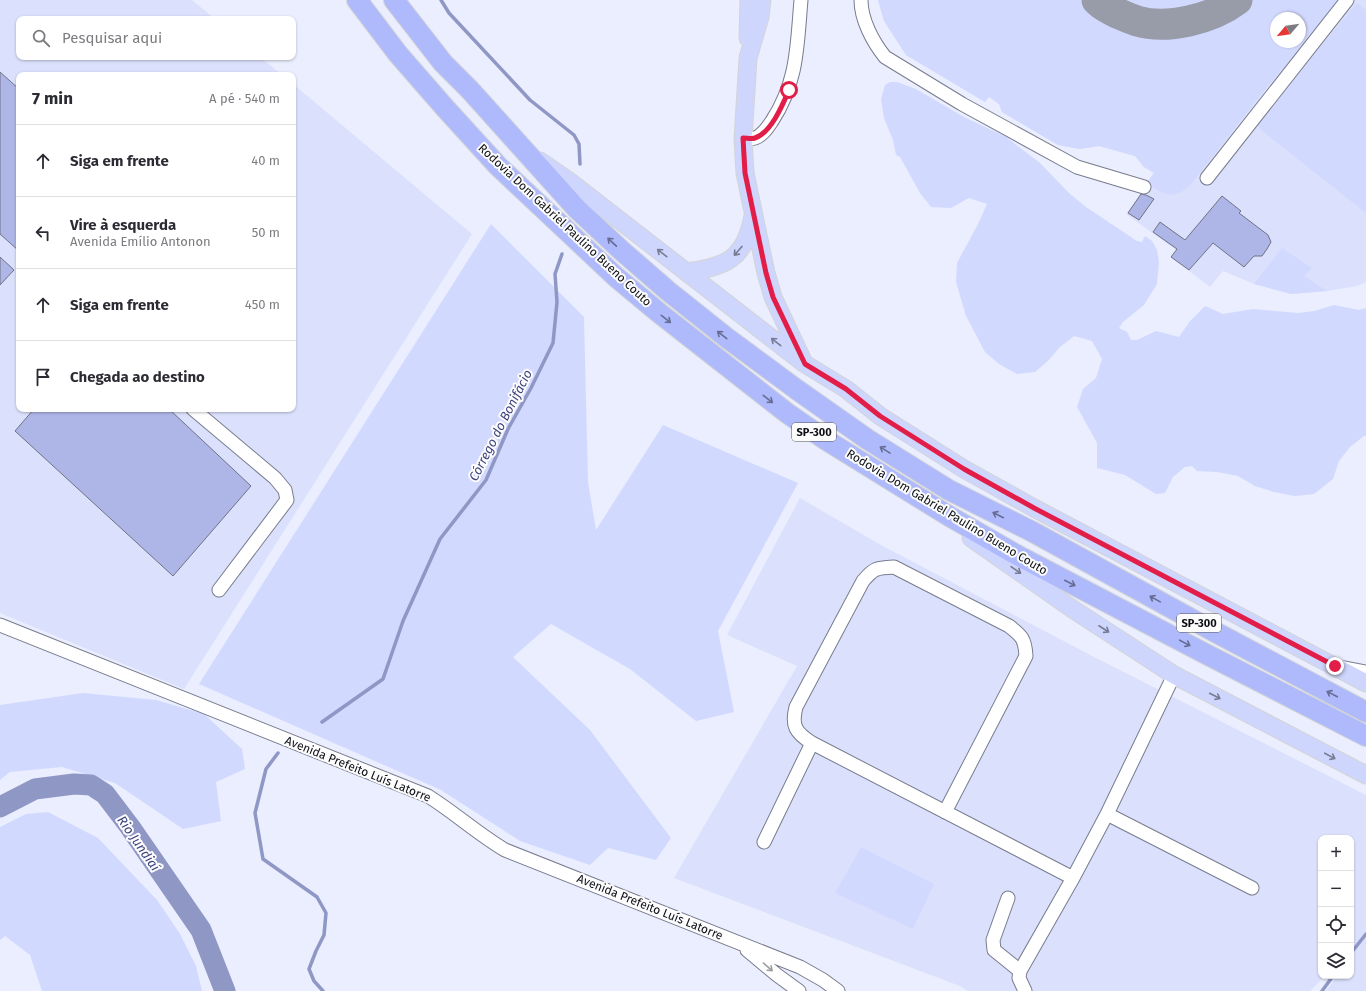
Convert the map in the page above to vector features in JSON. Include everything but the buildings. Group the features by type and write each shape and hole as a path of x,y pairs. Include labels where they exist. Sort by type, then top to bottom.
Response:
{"highway":[{"path":"341,0 395,66 496,175 562,233 616,277"},
{"name":"Rodovia Dom Gabriel Paulino Bueno Couto","path":"357,0 398,54 446,110 498,166 616,277 787,414 826,440 950,516 1060,579 1366,736"},
{"name":"Rodovia Dom Gabriel Paulino Bueno Couto","path":"394,0 443,63 577,209 668,291 727,338 796,389 867,439 949,490 1033,532 1214,632 1366,712"}],"main road":[{"path":"749,0 748,58 743,138 745,173 766,273 773,297 805,364"},
{"path":"748,58 760,17 762,0"},
{"path":"522,148 569,181 805,364 846,389 880,416 964,469 1034,508 1366,683"},
{"path":"686,272 705,269 728,262 742,246 750,232 754,216"},
{"path":"882,474 1071,608 1174,675 1366,775"}],"street":[{"path":"743,138 756,138 766,131 780,109 789,90 795,68 801,0"},
{"path":"862,0 861,7 869,32 885,57 962,104 1077,167 1144,187"},
{"path":"1207,178 1347,0"},
{"path":"197,412 275,478 285,490 287,500 219,590"},
{"path":"945,812 1026,656 1025,644 1021,635 1009,626 894,567 872,570 863,581 796,707 793,718 796,729 802,737 812,743 945,812 1073,878"},
{"name":"Avenida Prefeito Luís Latorre","path":"0,625 428,796 450,810 486,838 506,850 800,967 823,980 838,991"},
{"path":"1335,666 1366,672"},
{"path":"1025,991 1019,978 1020,970 1073,878 1107,814 1174,675"},
{"path":"764,842 812,743"},
{"path":"1107,814 1252,888"},
{"path":"1008,898 993,940 994,950 1020,970"},
{"path":"738,942 777,975 799,991"}],"shaded area":[{"path":"0,0 192,0 211,16 16,16 16,60 264,60 278,72 16,72 16,412 296,412 296,87 472,234 184,689 0,613"},
{"path":"878,0 1366,0 1366,282 1357,286 1327,291 1291,294 1254,284 1223,271 1210,287 1171,257 1176,250 1126,214 1154,173 1144,167 1135,156 1099,146 1080,149 1058,145 1002,112 999,104 989,97 985,102 906,55 884,21"},
{"path":"878,0 1080,0 1100,14 1122,24 1159,32 1178,31 1214,21 1231,12 1248,0 1339,0 1306,40 1306,12 1270,12 1270,48 1300,48 1193,182 1181,192 1170,195 1159,191 1147,182 1154,173 1144,167 1135,156 1099,146 1080,149 1058,145 1002,112 999,104 989,97 985,102 906,55 884,21"},
{"path":"1112,0 1216,0 1193,10 1162,14 1141,11 1121,5"},
{"path":"1357,3 1366,10 1366,213 1262,131 1256,123"},
{"path":"890,82 897,82 916,89 964,117 1006,137 1040,163 1070,194 1086,207 1137,241 1142,242 1145,236 1152,241 1157,250 1159,262 1157,284 1144,305 1123,322 1119,328 1127,332 1131,340 1137,340 1156,331 1179,337 1190,321 1205,306 1223,314 1253,309 1298,313 1314,311 1334,305 1359,310 1366,308 1366,436 1350,447 1339,461 1333,479 1314,494 1295,496 1274,492 1255,486 1238,476 1217,472 1197,471 1192,466 1185,467 1173,477 1165,493 1156,494 1125,475 1097,468 1097,443 1077,407 1083,389 1096,378 1102,359 1092,341 1074,336 1060,347 1048,361 1035,372 1017,374 999,364 985,352 966,316 956,282 957,263 987,204 969,198 951,208 931,207 920,193 900,157 896,155 893,140 884,118 881,99 885,85"},
{"path":"491,224 584,317 588,482 596,530 663,425 798,483 718,631 734,712 696,721 630,669 551,624 513,657 590,730 671,838 656,860 608,848 590,865 520,841 441,790 199,684"},
{"path":"1282,248 1312,268 1304,276 1327,291 1291,294 1254,284"},
{"path":"800,498 879,544 1096,658 1366,795 1366,933 1354,946 1354,835 1318,835 1318,979 1322,979 1310,991 968,991 960,986 674,878 797,666 727,635"},
{"path":"83,693 156,700 204,714 242,749 245,769 216,782 221,821 183,829 115,783 62,767 10,772 0,780 0,705"},
{"path":"48,812 98,838 157,900 180,934 196,966 202,991 42,991 30,955 5,936 0,940 0,827 26,814"},
{"path":"861,847 934,884 913,929 835,893"},
{"path":"1366,934 1366,991 1326,991 1335,979 1354,979 1354,952"}],"waterway":[{"name":"Córrego do Bonifácio","path":"441,0 449,13 530,100 574,135 579,144 580,164"},
{"name":"Córrego do Bonifácio","path":"322,722 383,679 403,621 440,539 486,480 508,429 531,388 553,343 557,302 555,274 562,254"},
{"name":"Córrego do Bonifácio","path":"278,753 266,769 255,813 263,859 317,897 326,913 324,935 309,969 314,981 323,991"},
{"name":"Rio Jundiaí","path":"0,807 35,789 74,784 91,785 105,794 130,827 201,930 225,991"},
{"path":"1354,949 1366,934"},
{"path":"1322,991 1331,979"}],"taxiway":[{"path":"1097,0 1109,9 1137,21 1162,24 1189,21 1215,13 1237,0"}],"route":[{"path":"789,90 780,109 766,131 756,138 743,138 745,173 766,273 773,297 805,364 846,389 880,416 964,469 1034,508 1335,666"}]}
